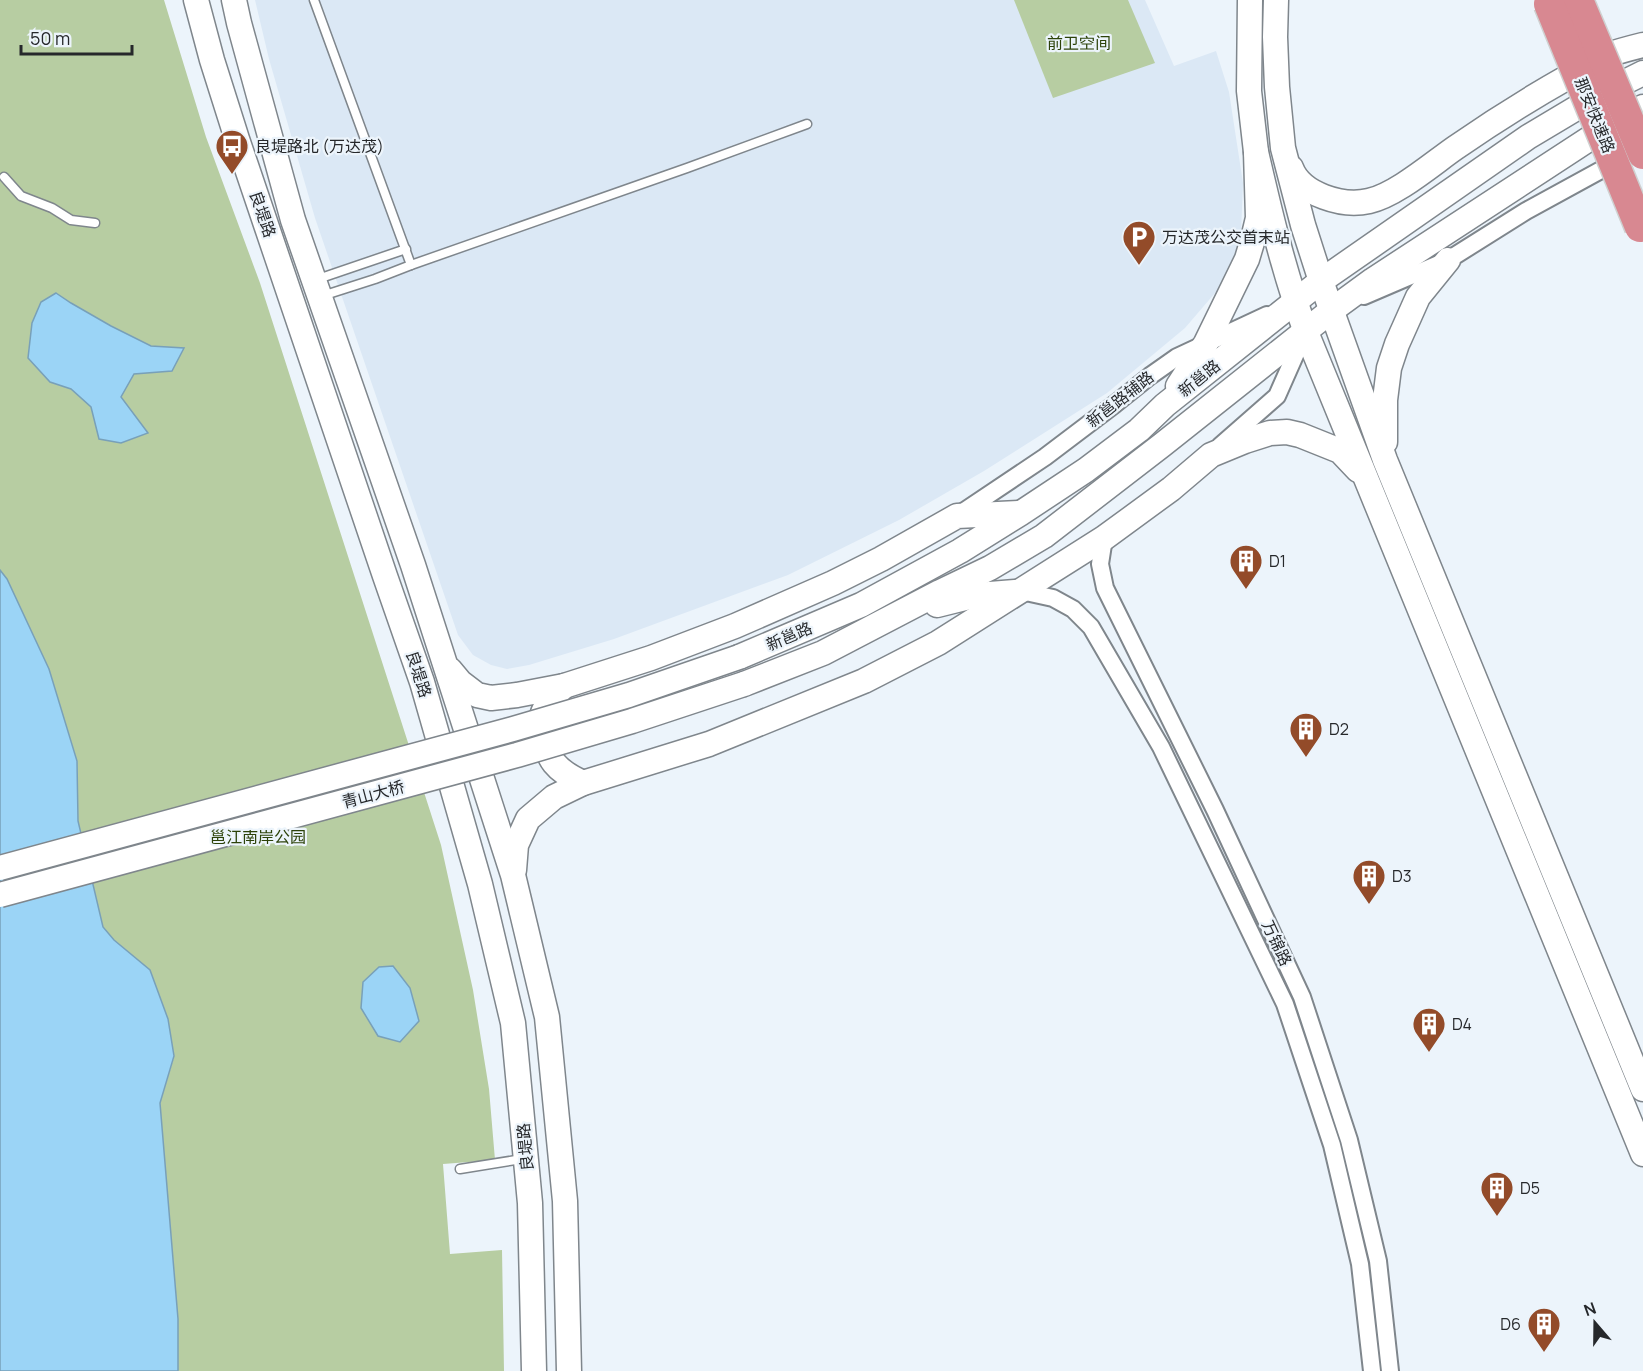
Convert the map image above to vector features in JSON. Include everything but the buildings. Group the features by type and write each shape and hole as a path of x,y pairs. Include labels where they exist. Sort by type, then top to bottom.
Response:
{"highway":[{"name":"那安快速路","path":"1578,0 1642,149"},
{"name":"那安快速路","path":"1549,4 1640,227"}],"main road":[{"name":"良堤路","path":"196,0 237,139 422,682 480,884 513,1023 530,1203 534,1371"},
{"name":"良堤路","path":"234,0 293,220 413,565 513,875 547,1017 565,1201 569,1371"},
{"path":"1165,405 1206,343 1247,259 1258,218 1256,152 1249,91 1250,0"},
{"path":"1276,0 1277,87 1283,148 1302,225 1385,460 1643,1089"},
{"path":"1283,148 1294,176 1305,187 1320,196 1337,201 1370,201 1400,186 1558,82 1606,56 1643,45"},
{"name":"新邕路","path":"739,657 861,605 960,551 1021,513 1086,470 1131,436 1165,405 1321,281 1528,137 1595,97 1643,72"},
{"name":"新邕路","path":"744,684 823,653 990,568 1044,536 1332,310 1621,117 1643,106"},
{"path":"1256,152 1275,238 1306,332 1643,1154"},
{"path":"1385,460 1385,400 1389,368 1418,297 1448,260"},
{"path":"513,875 516,845 528,819 554,797 583,783 709,744 864,681 938,643 1104,538 1171,489 1211,455 1270,433 1287,432 1319,442 1340,452 1366,478"},
{"path":"447,668 477,696 491,698 518,695 564,686 651,658 735,626 833,583 957,516 1021,513"},
{"path":"917,574 936,554 957,516"},
{"path":"385,576 413,565"},
{"path":"900,614 977,595 1021,591"},
{"name":"青山大桥","path":"0,868 534,723 628,696 739,657"},
{"name":"青山大桥","path":"0,895 517,755 632,721 744,684"},
{"path":"564,686 549,702 542,717 544,740 552,762 565,775 583,783"}],"street":[{"path":"1606,56 1643,33"},
{"path":"1332,310 1448,260 1526,211 1642,149"},
{"name":"新邕路辅路","path":"957,516 1045,457 1177,357 1295,302"},
{"path":"1211,455 1277,396 1306,332"},
{"name":"万锦路","path":"1104,538 1100,564 1105,588 1215,810 1302,997 1349,1140 1378,1261 1390,1371"},
{"name":"万锦路","path":"1021,591 1053,598 1073,609 1091,627 1161,747 1285,1004 1332,1145 1360,1264 1372,1371"}],"lane":[{"path":"314,0 411,265"},
{"path":"317,289 375,279 807,124"},
{"path":"3,177 21,196 52,208 71,220 95,223"},
{"path":"317,289 406,249"},
{"path":"460,1169 526,1158"}],"shaded area":[{"path":"255,0 1145,0 1174,66 1216,51 1229,92 1243,183 1241,233 1233,260 1221,286 1185,328 1107,393 984,471 899,520 788,575 614,639 529,665 507,669 491,665 473,655 458,635 315,218 269,59"}],"green space":[{"name":"邕江南岸公园","path":"0,0 164,0 206,137 260,283 441,845 473,990 489,1089 495,1160 443,1164 450,1254 502,1250 504,1371 178,1371 178,1319 160,1103 174,1057 150,970 114,940 103,927 78,821 77,761 49,669 7,579 0,570"},
{"name":"前卫空间","path":"1014,0 1128,0 1155,63 1053,98"}],"water":[{"path":"56,293 111,326 151,346 184,348 172,371 134,374 121,397 148,433 121,443 99,439 91,407 71,389 50,382 28,358 32,323 41,302"},
{"path":"0,570 7,579 49,669 77,761 78,821 103,927 114,940 150,970 168,1019 174,1056 160,1103 178,1319 178,1371 0,1371"},
{"path":"393,966 410,988 419,1021 400,1042 378,1036 361,1008 363,982 379,967"}],"place":[{"name":"良堤路北 (万达茂)","path":"232,175"},
{"name":"万达茂公交首末站","path":"1139,266"},
{"name":"D1","path":"1246,590"},
{"name":"D2","path":"1306,758"},
{"name":"D3","path":"1369,905"},
{"name":"D4","path":"1429,1053"},
{"name":"D5","path":"1497,1217"},
{"name":"D6","path":"1544,1353"}]}
